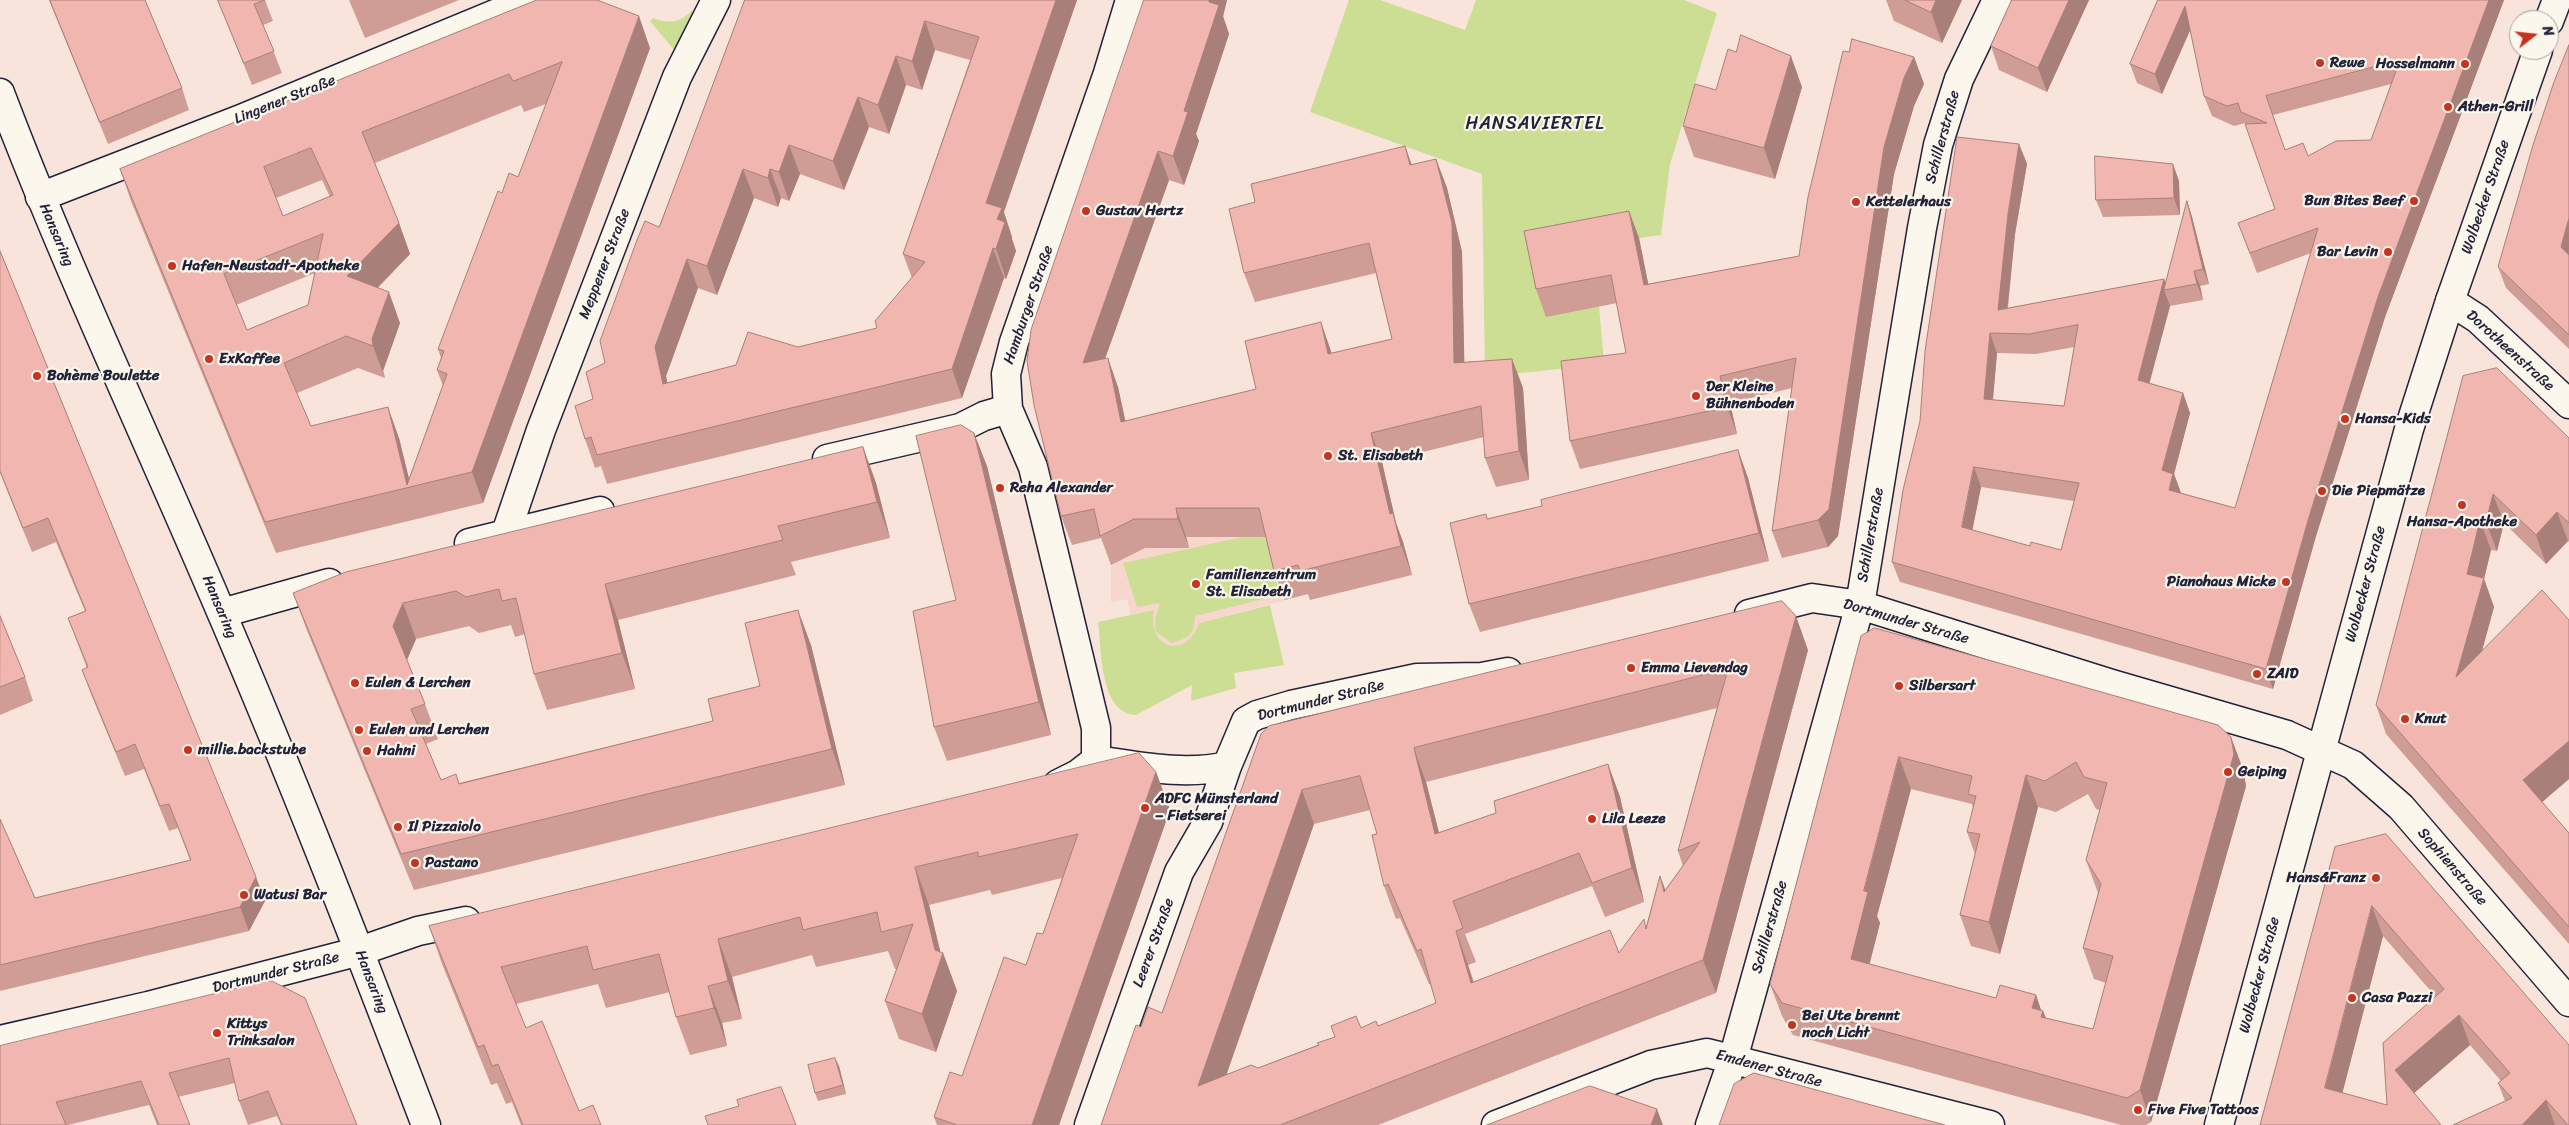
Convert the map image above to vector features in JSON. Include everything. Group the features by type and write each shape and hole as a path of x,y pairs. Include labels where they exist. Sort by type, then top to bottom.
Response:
{"street":[{"name":"Lingener Straße","path":"40,197 241,119 529,0"},
{"name":"Meppener Straße","path":"506,533 541,430 677,77 716,0"},
{"name":"Hamburger Straße","path":"1096,760 1096,728 1033,467 1008,409 1006,374 1014,342 1104,82 1130,0"},
{"name":"Schillerstraße","path":"1710,1125 1733,1059 1860,606 1922,228 1938,145 1959,79 1997,0"},
{"name":"Wolbecker Straße","path":"2219,1125 2409,429 2450,300 2534,60"},
{"name":"Hansaring","path":"0,92 40,197 222,613 360,951 426,1125"},
{"name":"Dorotheenstraße","path":"2450,300 2478,319 2569,404"},
{"path":"805,464 960,428 984,416 1008,409"},
{"path":"446,550 506,533 622,506"},
{"path":"222,613 354,576"},
{"name":"Dortmunder Straße","path":"1727,620 1812,598 1860,606 2112,684 2287,735 2320,750"},
{"name":"Dortmunder Straße","path":"1227,766 1246,721 1257,715 1291,705 1417,678 1482,677 1537,667"},
{"name":"Sophienstraße","path":"2320,750 2353,766 2400,807 2569,1002"},
{"path":"1032,790 1061,783 1078,774 1096,760 1202,772 1227,766"},
{"name":"Leerer Straße","path":"1090,1125 1179,872 1208,822 1227,766"},
{"name":"Dortmunder Straße","path":"0,1040 148,1006 360,951 418,932 486,917"},
{"name":"Emdener Straße","path":"1496,1125 1651,1064 1707,1053 1990,1125"}],"shaded area":[{"name":"Familienzentrum St. Elisabeth","path":"1285,493 1285,600 1199,623 1195,635 1185,643 1176,646 1166,645 1155,634 1151,622 1153,610 1131,615 1127,599 1111,602 1111,565 1104,538"}],"green space":[{"path":"1349,0 1380,0 1465,30 1476,0 1684,0 1717,13 1670,164 1661,235 1639,238 1546,316 1599,306 1604,364 1485,377 1482,174 1310,112"},
{"path":"691,11 696,14 674,50 650,21 653,18 669,22 679,20"},
{"path":"1266,532 1279,595 1195,616 1194,628 1190,635 1172,643 1156,632 1155,619 1160,603 1137,607 1123,563"},
{"path":"1270,605 1284,665 1234,673 1236,688 1191,701 1192,685 1136,715 1124,712 1115,704 1105,678 1098,622 1154,610 1153,623 1161,641 1177,646 1193,635 1199,623"}],"building":[{"path":"50,0 145,0 182,88 100,122"},
{"path":"218,0 265,0 254,4 274,51 244,63"},
{"path":"537,0 597,0 639,16 472,472 265,522 120,169","holes":["562,62 518,177 509,173 502,193 498,191 438,349 444,351 437,370 447,374 407,485 388,407 311,426 284,363 346,336 373,346 372,339 389,292 347,276 399,223 362,132 509,74 513,81","311,148 333,195 283,216 264,167","323,234 308,305 247,330 224,274"]},
{"path":"745,0 1056,0 986,203 1002,208 997,219 1005,222 996,249 993,248 952,369 597,455 591,437 585,439 575,406 593,399 586,372 605,363 600,341 645,221 659,227","holes":["925,21 979,37 903,254 925,262 875,321 877,328 798,347 748,332 736,365 663,384 655,347 687,259 707,266 743,169 768,178 770,169 779,172 789,145 833,161 858,97 878,105 896,56 912,61"]},
{"path":"1144,0 1209,0 1209,2 1219,5 1184,111 1188,112 1173,156 1158,151 1083,363 1108,358 1121,422 1256,389 1245,341 1321,322 1328,354 1392,339 1369,243 1244,273 1229,209 1255,202 1251,184 1405,146 1410,165 1436,159 1452,223 1454,363 1512,359 1519,451 1485,458 1481,406 1371,433 1390,514 1393,513 1401,546 1300,571 1298,565 1274,571 1259,508 1176,508 1178,519 1134,519 1100,536 1094,509 1061,516 1034,405 1027,361 1031,330"},
{"path":"1905,0 1936,0 1931,12"},
{"path":"2012,0 2069,0 2038,68 1991,46"},
{"path":"2158,0 2489,0 2378,297 2309,517 2266,669 1892,562 1903,490 1920,421 1925,351 1957,137 2019,144 2008,214 1998,310 2164,279 2138,380 2183,393 2162,470 2173,474 2169,490 2235,508 2318,228 2250,253 2238,223 2275,209 2245,124 2267,123 2241,112 2238,103 2227,106 2204,96 2185,6 2155,74 2130,64","holes":["2400,60 2371,140 2336,141 2308,156 2303,143 2285,150 2266,96","2078,325 2064,406 1984,399 1990,333 2029,334","1974,467 2079,483 2061,550 2031,542 2030,546 1962,527"]},
{"path":"1741,35 1791,56 1764,148 1683,126 1695,84 1716,90 1728,49 1736,52"},
{"path":"1852,39 1914,57 1904,78 1884,147 1829,509 1818,520 1772,531 1796,358 1720,376 1727,407 1570,441 1561,361 1626,353 1611,275 1536,289 1524,231 1629,211 1644,285 1799,256 1808,197 1843,51 1849,52"},
{"path":"2569,45 2569,218 2561,247 2569,255 2569,335 2498,267 2533,145 2554,82"},
{"path":"2095,156 2173,164 2174,198 2096,200"},
{"path":"2187,201 2203,269 2194,271 2197,284 2164,290"},
{"path":"0,251 256,877 240,907 0,965 0,819 35,898 191,860 169,804 160,806 135,744 116,752 82,670 88,667 68,618 86,611 48,518 23,528 0,471"},
{"path":"2497,368 2569,438 2569,523 2557,512 2536,535 2493,494 2486,522 2480,520 2467,574 2484,578 2456,677 2542,590 2569,620 2569,741 2523,780 2569,833 2569,927 2376,705 2463,376"},
{"path":"961,425 974,433 1039,702 934,727 913,611 956,600 916,436"},
{"path":"863,447 877,502 778,526 783,540 605,584 622,653 534,674 516,598 502,601 499,589 466,597 456,591 403,603 393,626 425,704 411,709 441,780 456,774 459,784 713,721 708,699 760,686 745,623 798,610 832,749 401,854 293,593 346,572"},
{"path":"1738,450 1759,533 1469,604 1450,523 1486,514 1487,519 1542,506 1541,500"},
{"path":"1782,601 1796,616 1703,960 1280,1125 1101,1125 1136,1025 1141,1027 1148,1007 1162,1013 1261,734 1269,726","holes":["1728,669 1678,851 1700,842 1664,892 1660,876 1646,929 1644,919 1619,953 1610,930 1471,983 1456,931 1463,928 1453,901 1579,853 1592,883 1632,868 1608,764 1494,801 1496,813 1435,834 1414,748","1360,776 1377,834 1372,835 1384,886 1388,884 1417,951 1421,949 1436,1003 1378,1026 1376,1021 1361,1028 1356,1016 1331,1026 1335,1037 1317,1043 1319,1045 1258,1068 1251,1065 1198,1086 1302,790"]},
{"path":"0,616 25,677 0,687"},
{"path":"1875,628 2218,725 2231,737 2234,754 2140,1090 2127,1098 1782,1003 1770,984 1861,636","holes":["1899,757 1972,776 1968,794 1976,796 1967,832 1980,834 1960,915 1989,922 2026,775 2045,781 2076,762 2084,777 2107,783 2086,860 2101,884 2083,948 2113,956 2093,1029 2041,1017 2043,1011 2032,1008 2036,995 2000,985 1996,998 1851,959 1868,892 1864,891"]},
{"path":"1139,753 1156,772 1032,1125 957,1125 934,1117 950,1072 962,1076 1004,957 1026,965 1037,933 1043,934 1078,834 978,857 978,852 915,867 935,950 943,953 922,1014 885,1001 913,924 881,932 877,912 803,930 800,917 718,939 728,981 708,986 714,1008 676,1017 659,954 593,970 587,946 501,967 526,1028 542,1021 579,1111 593,1105 601,1125 523,1125 498,1064 492,1066 484,1045 478,1047 429,926"},
{"path":"2386,834 2569,1045 2569,1125 2546,1100 2522,1125 2453,1125 2512,1098 2498,1083 2510,1073 2459,1015 2395,1070 2441,1125 2260,1125 2335,847","holes":["2372,906 2444,989 2383,1043 2387,1105 2325,1088"]},
{"path":"272,981 305,998 357,1125 282,1125 268,1091 239,1101 229,1058 169,1073 190,1125 159,1125 141,1081 56,1102 66,1125 0,1125 0,1046"},
{"path":"835,1058 843,1085 815,1093 808,1065"},
{"path":"1754,1073 1945,1125 1719,1125 1734,1084"},
{"path":"1590,1086 1657,1109 1651,1125 1487,1125"},
{"path":"781,1087 796,1125 708,1125 705,1116 739,1106 737,1100"}],"place":[{"name":"Rewe","path":"2320,63"},
{"name":"Hosselmann","path":"2465,64"},
{"name":"Athen-Grill","path":"2448,107"},
{"name":"Bun Bites Beef","path":"2414,201"},
{"name":"Kettelerhaus","path":"1856,202"},
{"name":"Gustav Hertz","path":"1086,211"},
{"name":"Bar Levin","path":"2388,252"},
{"name":"Hafen-Neustadt-Apotheke","path":"172,266"},
{"name":"ExKaffee","path":"209,359"},
{"name":"Bohème Boulette","path":"37,376"},
{"name":"Der Kleine Bühnenboden","path":"1696,396"},
{"name":"Hansa-Kids","path":"2345,419"},
{"name":"St. Elisabeth","path":"1328,456"},
{"name":"Reha Alexander","path":"1000,488"},
{"name":"Die Piepmätze","path":"2322,491"},
{"name":"Hansa-Apotheke","path":"2462,505"},
{"name":"Pianohaus Micke","path":"2286,582"},
{"name":"Familienzentrum St. Elisabeth","path":"1196,584"},
{"name":"Emma Lievendag","path":"1631,668"},
{"name":"ZAID","path":"2257,674"},
{"name":"Eulen & Lerchen","path":"355,683"},
{"name":"Silbersart","path":"1899,686"},
{"name":"Knut","path":"2405,719"},
{"name":"Eulen und Lerchen","path":"359,730"},
{"name":"millie.backstube","path":"188,750"},
{"name":"Hahni","path":"367,751"},
{"name":"Geiping","path":"2228,772"},
{"name":"ADFC Münsterland – Fietserei","path":"1145,808"},
{"name":"Lila Leeze","path":"1592,819"},
{"name":"Il Pizzaiolo","path":"398,827"},
{"name":"Pastano","path":"415,863"},
{"name":"Hans&Franz","path":"2376,878"},
{"name":"Watusi Bar","path":"244,895"},
{"name":"Casa Pazzi","path":"2352,998"},
{"name":"Bei Ute brennt noch Licht","path":"1792,1025"},
{"name":"Kittys Trinksalon","path":"217,1033"},
{"name":"Five Five Tattoos","path":"2138,1110"}],"district":[{"name":"HANSAVIERTEL","path":"1535,124"}]}
